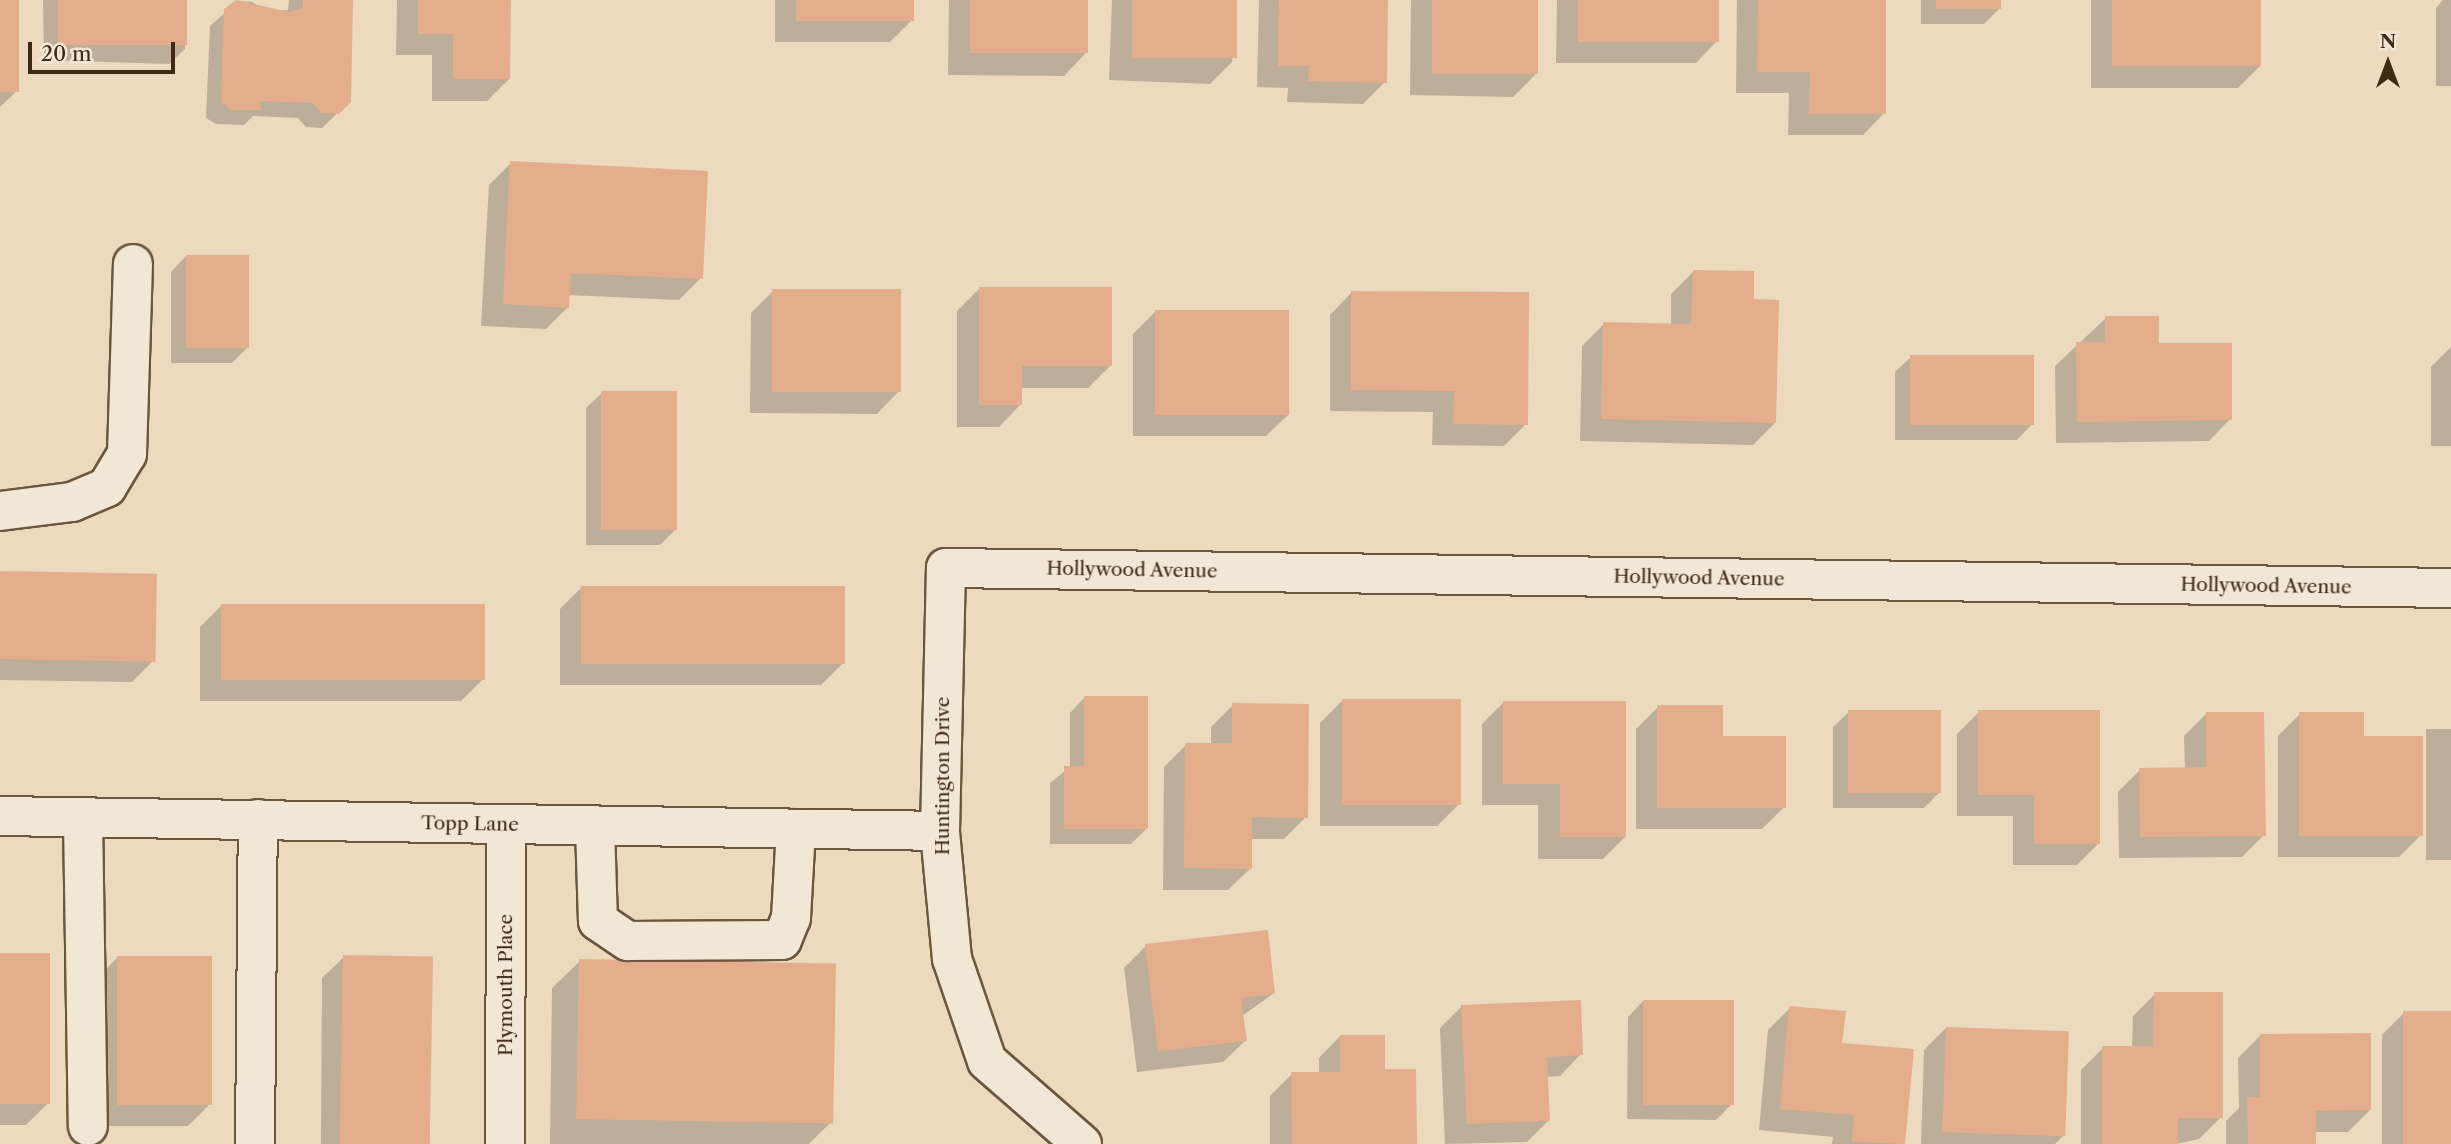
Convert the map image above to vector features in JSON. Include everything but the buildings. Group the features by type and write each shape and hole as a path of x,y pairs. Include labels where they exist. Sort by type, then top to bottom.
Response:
{"street":[{"path":"0,511 72,502 107,487 127,454 133,264"},
{"name":"Hollywood Avenue","path":"946,568 2451,588"},
{"name":"Huntington Drive","path":"946,568 940,831 952,959 987,1061 1082,1144"},
{"name":"Topp Lane","path":"0,817 940,831"},
{"path":"83,819 89,1126"},
{"path":"255,1144 258,819"},
{"name":"Plymouth Place","path":"505,1144 506,825"},
{"path":"595,827 598,921 628,941 782,940 791,918 796,829"}]}
